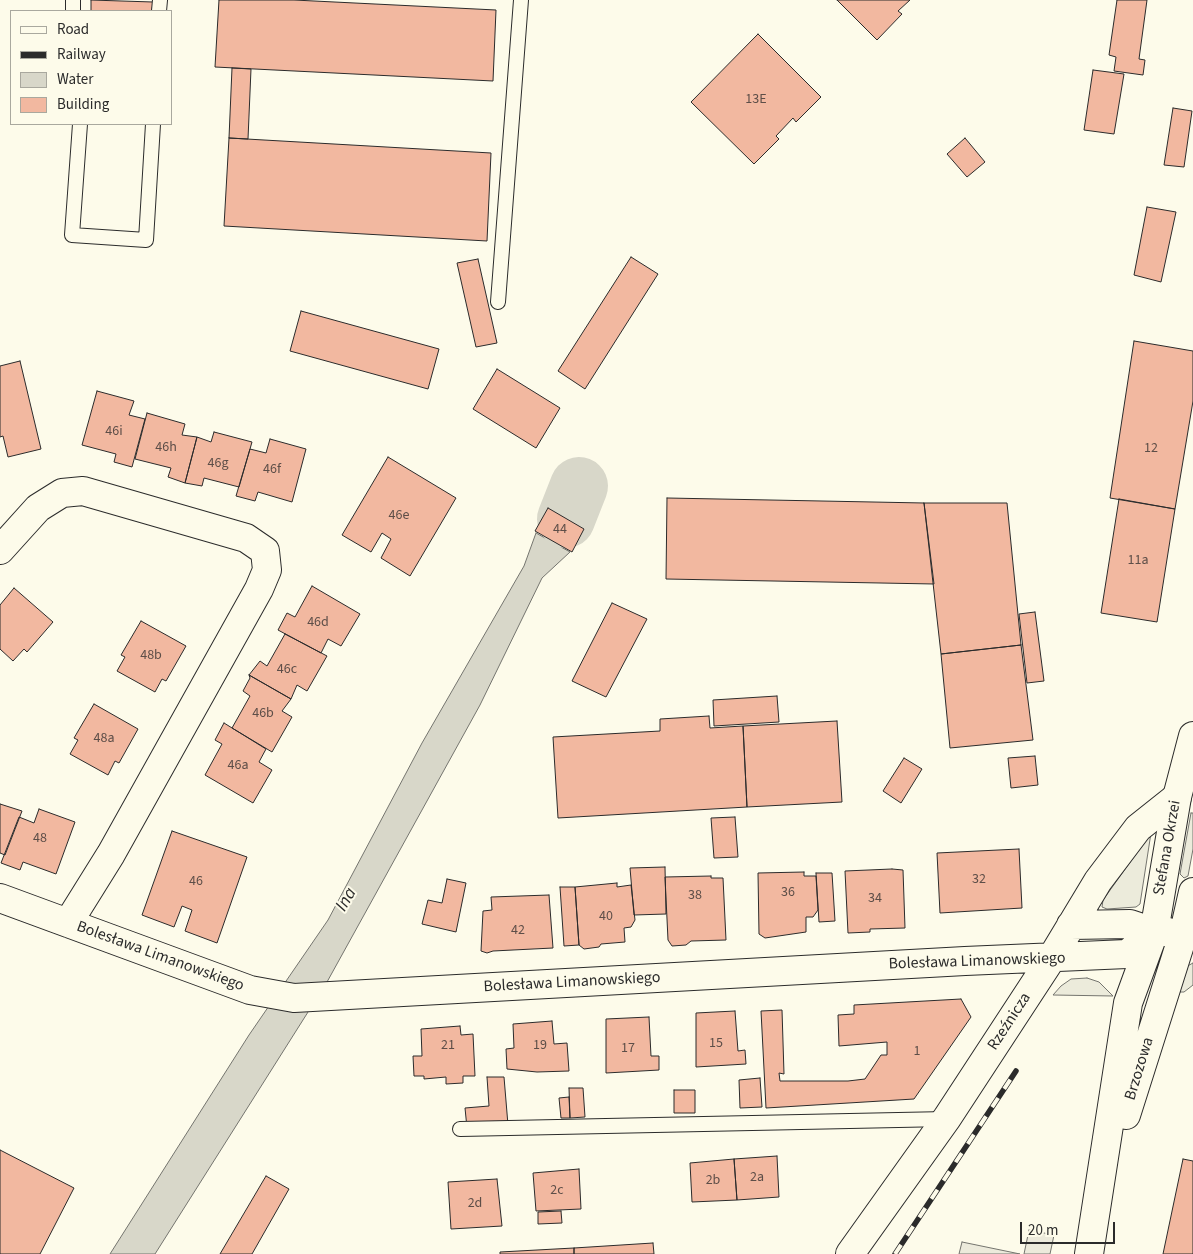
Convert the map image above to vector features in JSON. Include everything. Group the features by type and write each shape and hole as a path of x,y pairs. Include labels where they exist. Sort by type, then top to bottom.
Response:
{"street":[{"path":"0,550 38,508 62,493 83,491 246,538 265,551 268,570 259,589 111,854 68,923"},
{"name":"Stefana Okrzei","path":"1154,932 1177,797 1193,736"},
{"name":"Rzeźnicza","path":"850,1254 947,1118 1051,959 1098,881 1138,828 1177,797"},
{"name":"Stefana Okrzei","path":"1188,932 1193,892"},
{"name":"Bolesława Limanowskiego","path":"0,898 250,990 294,998 348,997 955,961 1051,959 1127,954 1154,932"},
{"path":"1071,925 1130,924 1154,932 1188,932"},
{"name":"Brzozowa","path":"1090,1254 1128,1003 1154,932"},
{"name":"Brzozowa","path":"1098,1208 1151,1031 1188,932"}],"lane":[{"path":"498,302 521,0"},
{"path":"80,125 72,235 146,240 153,125"},
{"path":"460,1129 947,1118"}],"shaded area":[{"path":"1191,813 1193,813 1193,849 1188,876 1184,878 1180,874"},
{"path":"1151,833 1140,904 1136,907 1107,909 1102,907 1103,900"},
{"path":"1193,963 1193,985 1184,992 1175,992 1184,968"},
{"path":"1087,978 1099,982 1113,996 1053,995 1071,979"},
{"path":"1029,1230 1054,1235 1050,1254 1024,1254"},
{"path":"962,1242 1020,1254 959,1254"}],"water":[{"path":"536,533 570,552 542,578 480,705 327,982 155,1254 110,1254 249,1035 328,920 422,743 524,566"}],"building":[{"path":"91,0 153,2 152,10 91,10"},
{"path":"219,0 294,0 496,10 493,81 215,67"},
{"path":"837,0 910,0 898,11 902,14 877,40"},
{"path":"1117,0 1147,0 1139,59 1145,60 1143,75 1114,71 1116,57 1109,55"},
{"path":"758,34 821,97 796,122 793,118 776,136 779,139 754,164 691,102"},
{"path":"232,68 251,69 248,139 229,138"},
{"path":"1093,70 1124,74 1114,134 1084,130"},
{"path":"1173,108 1192,111 1184,167 1164,165"},
{"path":"229,138 491,153 487,241 224,226"},
{"path":"965,138 985,162 967,177 947,154"},
{"path":"1147,207 1176,212 1161,282 1134,275"},
{"path":"631,257 658,274 585,389 558,371"},
{"path":"478,259 497,343 476,347 457,263"},
{"path":"301,311 439,349 428,389 290,351"},
{"path":"1134,341 1193,351 1193,401 1175,509 1110,498"},
{"path":"20,361 41,449 8,457 3,436 0,437 0,366"},
{"path":"497,369 560,408 536,448 473,409"},
{"path":"97,391 134,401 129,415 145,419 132,467 114,462 116,454 82,445"},
{"path":"147,413 185,424 182,435 197,437 185,483 168,477 171,468 135,459"},
{"path":"214,432 252,442 239,487 204,478 202,486 185,483 197,437 211,442"},
{"path":"270,439 306,449 292,502 258,492 255,501 236,496 250,449 266,453"},
{"path":"388,457 456,498 410,576 381,558 391,539 382,533 371,552 342,535"},
{"path":"667,498 924,503 934,584 666,579"},
{"path":"1119,499 1175,509 1157,622 1101,613"},
{"path":"924,503 1007,503 1021,645 941,654"},
{"path":"548,508 584,529 572,552 535,531"},
{"path":"312,586 360,614 341,646 328,639 321,653 278,630 287,613 295,617"},
{"path":"14,588 53,622 27,652 24,649 13,661 0,649 0,605"},
{"path":"612,603 647,619 606,697 572,681"},
{"path":"1035,612 1044,681 1027,683 1019,614"},
{"path":"141,621 186,646 166,681 162,679 155,692 117,671 125,657 121,655"},
{"path":"285,634 327,656 307,691 297,685 291,699 249,675 260,661 267,666"},
{"path":"1021,645 1033,740 950,748 941,654"},
{"path":"249,675 291,699 282,711 292,717 272,752 232,728 250,696 243,691 250,678"},
{"path":"777,696 779,722 714,726 713,700"},
{"path":"94,704 138,729 119,763 115,761 108,775 70,754 78,740 74,738"},
{"path":"709,716 710,728 743,726 747,807 558,818 553,737 660,731 660,719"},
{"path":"837,721 842,802 747,807 743,726"},
{"path":"224,723 266,749 259,762 272,770 253,803 205,775 222,744 215,740"},
{"path":"1035,756 1038,785 1011,788 1008,758"},
{"path":"904,758 922,769 901,803 883,791"},
{"path":"0,804 22,811 5,855 0,853"},
{"path":"39,809 75,822 56,874 23,862 20,870 1,863 19,817 34,823"},
{"path":"735,817 738,857 714,858 711,818"},
{"path":"172,831 247,857 217,943 185,931 192,910 182,906 174,927 142,915"},
{"path":"1019,849 1022,908 940,913 937,853"},
{"path":"665,867 666,914 634,915 630,868"},
{"path":"903,870 905,928 870,929 870,932 848,933 845,871"},
{"path":"804,872 804,876 816,876 818,910 813,917 806,917 806,932 765,938 759,934 758,873"},
{"path":"816,873 832,873 835,921 819,922"},
{"path":"711,876 711,878 723,878 726,940 691,941 686,945 672,946 668,940 665,877"},
{"path":"447,879 466,883 456,932 422,924 428,900 442,903"},
{"path":"617,883 617,887 631,885 635,920 631,927 624,928 625,942 601,944 599,947 584,949 579,945 575,887"},
{"path":"560,887 575,887 579,945 564,946"},
{"path":"549,895 553,948 493,951 487,953 481,951 483,911 492,910 491,897"},
{"path":"961,999 971,1017 914,1099 766,1108 761,1011 782,1010 784,1074 779,1073 780,1081 848,1081 865,1079 881,1055 887,1055 887,1042 839,1046 838,1015 854,1014 854,1005"},
{"path":"735,1011 738,1051 745,1050 746,1064 696,1067 696,1013"},
{"path":"649,1017 651,1056 659,1056 659,1070 606,1073 606,1019"},
{"path":"552,1021 554,1044 567,1043 569,1071 537,1072 507,1069 506,1049 514,1048 513,1024"},
{"path":"460,1026 461,1035 473,1034 475,1076 463,1076 463,1083 446,1084 446,1077 424,1079 424,1076 414,1076 413,1056 422,1056 421,1029"},
{"path":"487,1077 504,1077 508,1125 467,1128 465,1108 489,1106"},
{"path":"760,1078 762,1107 740,1108 739,1080"},
{"path":"569,1088 583,1088 585,1117 570,1118"},
{"path":"674,1090 695,1090 695,1113 674,1113"},
{"path":"569,1097 570,1118 561,1118 559,1098"},
{"path":"0,1150 74,1188 40,1254 0,1254"},
{"path":"777,1156 779,1197 737,1200 734,1159"},
{"path":"734,1159 737,1200 692,1202 690,1163"},
{"path":"1183,1159 1193,1161 1193,1254 1163,1254"},
{"path":"579,1169 581,1209 536,1211 533,1173"},
{"path":"266,1176 289,1189 252,1254 220,1254"},
{"path":"497,1179 502,1226 451,1229 448,1182"},
{"path":"561,1211 562,1223 538,1224 538,1212"},
{"path":"653,1243 654,1254 574,1254 574,1248"},
{"path":"574,1248 574,1254 500,1254 500,1252"}],"waterway":[{"name":"Ina","path":"566,519 579,486"}],"railway":[{"path":"895,1254 1016,1071"}]}
